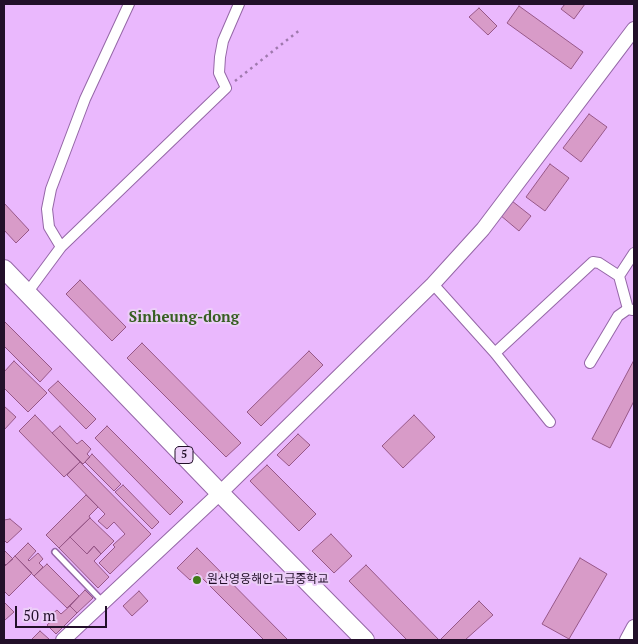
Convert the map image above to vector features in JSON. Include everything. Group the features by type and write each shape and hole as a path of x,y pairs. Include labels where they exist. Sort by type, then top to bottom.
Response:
{"highway":[{"name":"5","path":"4,269 365,640"}],"main road":[{"path":"68,639 433,284 482,229 634,29"},
{"path":"627,640 634,626"}],"street":[{"path":"61,247 49,227 47,209 51,189 85,99 130,4"},
{"path":"27,293 61,247 226,88 220,73 220,57 223,41 239,4"},
{"path":"618,276 634,253"},
{"path":"495,353 593,262 598,263 618,276 631,309 618,316 590,363"},
{"path":"433,284 495,353 550,422"}],"lane":[{"path":"55,552 104,602"}],"path":[{"path":"226,88 300,29"}],"building":[{"path":"565,4 585,4 574,19 561,9"},
{"path":"519,6 583,52 571,69 507,23"},
{"path":"479,8 497,26 488,35 469,17"},
{"path":"589,114 607,127 581,162 563,148"},
{"path":"550,164 569,178 545,211 526,197"},
{"path":"512,201 531,216 519,231 500,215"},
{"path":"4,203 29,230 16,243 4,230"},
{"path":"80,280 126,327 112,341 66,294"},
{"path":"4,321 52,369 40,382 4,346"},
{"path":"142,343 241,443 226,457 127,358"},
{"path":"309,351 323,365 261,426 247,412"},
{"path":"634,360 634,401 610,448 592,439"},
{"path":"14,361 47,393 28,412 4,388 4,372"},
{"path":"58,381 96,419 86,429 48,390"},
{"path":"4,406 16,417 4,430"},
{"path":"35,415 80,462 64,477 19,431"},
{"path":"414,415 435,437 403,468 382,446"},
{"path":"60,426 77,444 82,440 91,449 87,454 90,457 83,464 52,433"},
{"path":"107,426 183,502 170,515 95,438"},
{"path":"298,434 310,445 289,466 277,455"},
{"path":"92,454 121,484 114,491 85,462"},
{"path":"80,462 151,534 110,574 99,563 115,547 113,545 125,534 114,522 107,529 98,521 105,514 67,475"},
{"path":"267,465 316,514 299,531 250,481"},
{"path":"123,485 159,522 152,529 115,492"},
{"path":"86,495 98,507 89,516 90,518 59,548 46,535"},
{"path":"90,518 114,541 101,554 94,546 87,554 70,537"},
{"path":"10,519 22,529 7,543 4,540 4,520"},
{"path":"331,534 352,556 334,573 312,551"},
{"path":"70,537 87,554 94,546 101,554 94,561 109,577 98,588 59,548"},
{"path":"28,543 36,551 28,560 38,553 43,559 39,563 43,567 34,576 15,556"},
{"path":"197,548 288,640 264,640 197,573 190,580 177,568"},
{"path":"4,550 13,559 6,565 4,563"},
{"path":"15,556 32,573 9,596 4,591 4,567"},
{"path":"580,558 607,574 569,639 542,624"},
{"path":"47,564 79,596 67,608 34,576"},
{"path":"366,565 439,640 407,640 349,581"},
{"path":"85,590 93,598 77,613 70,606"},
{"path":"139,591 148,601 132,616 123,606"},
{"path":"479,601 493,615 465,640 440,640"},
{"path":"4,602 14,612 5,620 4,619"},
{"path":"70,606 77,613 56,634 47,625 55,618 52,614 57,610 61,614"},
{"path":"40,631 49,639 31,640"}],"place":[{"name":"원산영웅해안고급중학교","path":"197,580"}],"district":[{"name":"Sinheung-dong","path":"184,318"}]}
